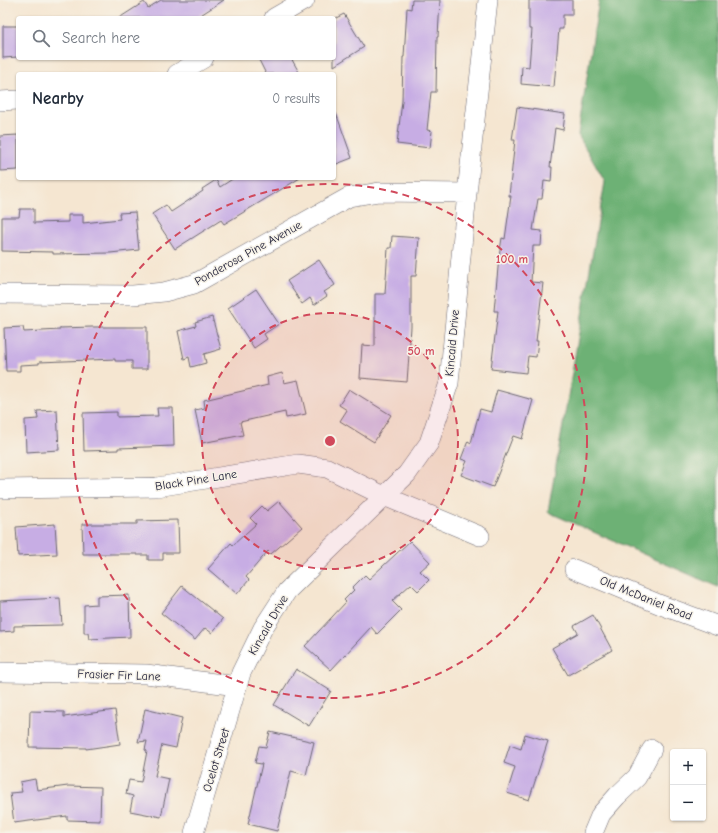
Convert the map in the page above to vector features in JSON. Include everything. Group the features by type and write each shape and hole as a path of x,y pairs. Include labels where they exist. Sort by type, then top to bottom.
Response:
{"street":[{"path":"277,16 305,0"},
{"name":"Kincaid Drive","path":"237,686 241,673 263,628 287,591 407,474 429,443 449,383 467,193 488,0"},
{"path":"180,72 201,60"},
{"path":"0,101 16,100"},
{"name":"Ponderosa Pine Avenue","path":"0,294 133,295 164,292 194,284 350,197 379,192 467,193"},
{"name":"Black Pine Lane","path":"0,489 157,487 298,464 327,468 384,496"},
{"path":"384,496 480,536"},
{"name":"Old McDaniel Road","path":"574,569 660,605 718,626"},
{"name":"Frasier Fir Lane","path":"0,672 146,674 237,686"},
{"name":"Ocelot Street","path":"194,833 237,686"},
{"path":"593,833 601,814 637,777 652,749"}],"green space":[{"path":"599,0 718,0 718,587 548,512 605,182 578,135"}],"building":[{"path":"161,0 224,0 199,16 122,16 144,2 148,8"},
{"path":"412,0 440,0 437,37 436,92 431,92 427,130 432,131 430,148 397,144 402,101 403,57 407,8 411,9"},
{"path":"529,0 572,0 572,15 563,15 563,29 559,29 554,87 521,84 522,66 529,67 532,29 529,29"},
{"path":"344,14 364,47 334,66 334,60 336,60 336,18"},
{"path":"3,26 16,26 16,57 3,58"},
{"path":"259,60 292,60 299,72 265,72"},
{"path":"517,107 565,114 563,130 555,128 550,167 552,167 551,182 544,181 542,199 538,199 533,230 542,231 541,246 533,246 531,282 543,283 536,341 538,341 536,357 528,356 526,373 491,369 498,311 494,311 499,257 502,238 505,239 511,196 509,196 515,140 512,140"},
{"path":"336,113 352,158 336,164"},
{"path":"16,135 16,170 0,171 0,136"},
{"path":"216,180 220,187 231,180 297,180 224,224 221,220 175,249 152,214 166,205 171,212 203,191 202,189"},
{"path":"20,209 34,209 34,223 68,222 68,215 83,215 83,223 120,219 119,213 135,212 139,250 110,253 53,254 53,252 2,251 2,217 19,217"},
{"path":"392,236 419,238 416,276 411,276 411,327 407,382 360,378 362,345 375,346 375,294 385,294 388,248 391,248"},
{"path":"319,260 335,285 324,292 327,296 314,305 310,298 302,304 287,281"},
{"path":"256,289 279,324 264,334 267,339 254,348 228,308"},
{"path":"212,317 221,349 204,354 206,363 191,367 189,357 184,359 178,331 196,326 195,322"},
{"path":"23,327 24,332 60,330 60,328 147,327 147,369 132,369 132,361 115,361 115,359 39,362 39,364 20,365 20,371 6,371 4,328"},
{"path":"282,373 284,383 298,380 306,414 286,418 285,412 240,422 243,435 202,443 195,410 205,408 204,400 268,385 267,377"},
{"path":"349,389 391,415 374,442 340,421 347,410 339,405"},
{"path":"497,390 533,400 522,439 513,436 493,487 461,475 467,461 461,459 468,441 471,443 480,409 491,412"},
{"path":"157,408 173,408 174,446 84,451 83,413 117,412 117,417 158,416"},
{"path":"57,410 59,450 26,452 25,420 38,419 37,411"},
{"path":"279,501 302,527 271,554 268,551 246,577 249,580 237,594 208,569 231,543 233,545 256,524 250,518 262,506 267,511"},
{"path":"178,520 179,553 163,553 163,560 148,560 148,555 137,554 83,554 82,524 137,524 137,521"},
{"path":"55,524 57,554 18,556 16,527"},
{"path":"410,541 430,562 420,571 429,580 418,591 411,584 392,601 401,610 377,634 371,627 331,670 305,646 346,602 344,600 354,590 352,588 365,575 369,579"},
{"path":"182,586 223,619 212,633 205,628 195,640 161,613"},
{"path":"129,595 130,637 89,639 88,633 84,633 84,605 97,604 97,596"},
{"path":"60,598 62,625 14,626 14,631 0,632 0,601"},
{"path":"593,615 612,650 568,675 552,648 578,633 574,626"},
{"path":"296,669 331,691 309,726 274,705"},
{"path":"145,709 182,718 176,748 162,745 155,776 169,779 161,817 130,811 133,796 126,794 129,780 141,782 147,751 145,750 147,741 138,742"},
{"path":"115,710 120,744 86,749 29,747 30,711 64,712 64,717"},
{"path":"270,732 314,742 306,775 291,771 277,831 248,824 262,764 255,763 259,746 266,747"},
{"path":"525,734 548,741 529,800 507,793 515,767 504,763 510,745 521,749"},
{"path":"35,779 37,790 68,786 101,787 100,821 67,820 67,816 14,823 10,793 22,792 20,782"}]}
